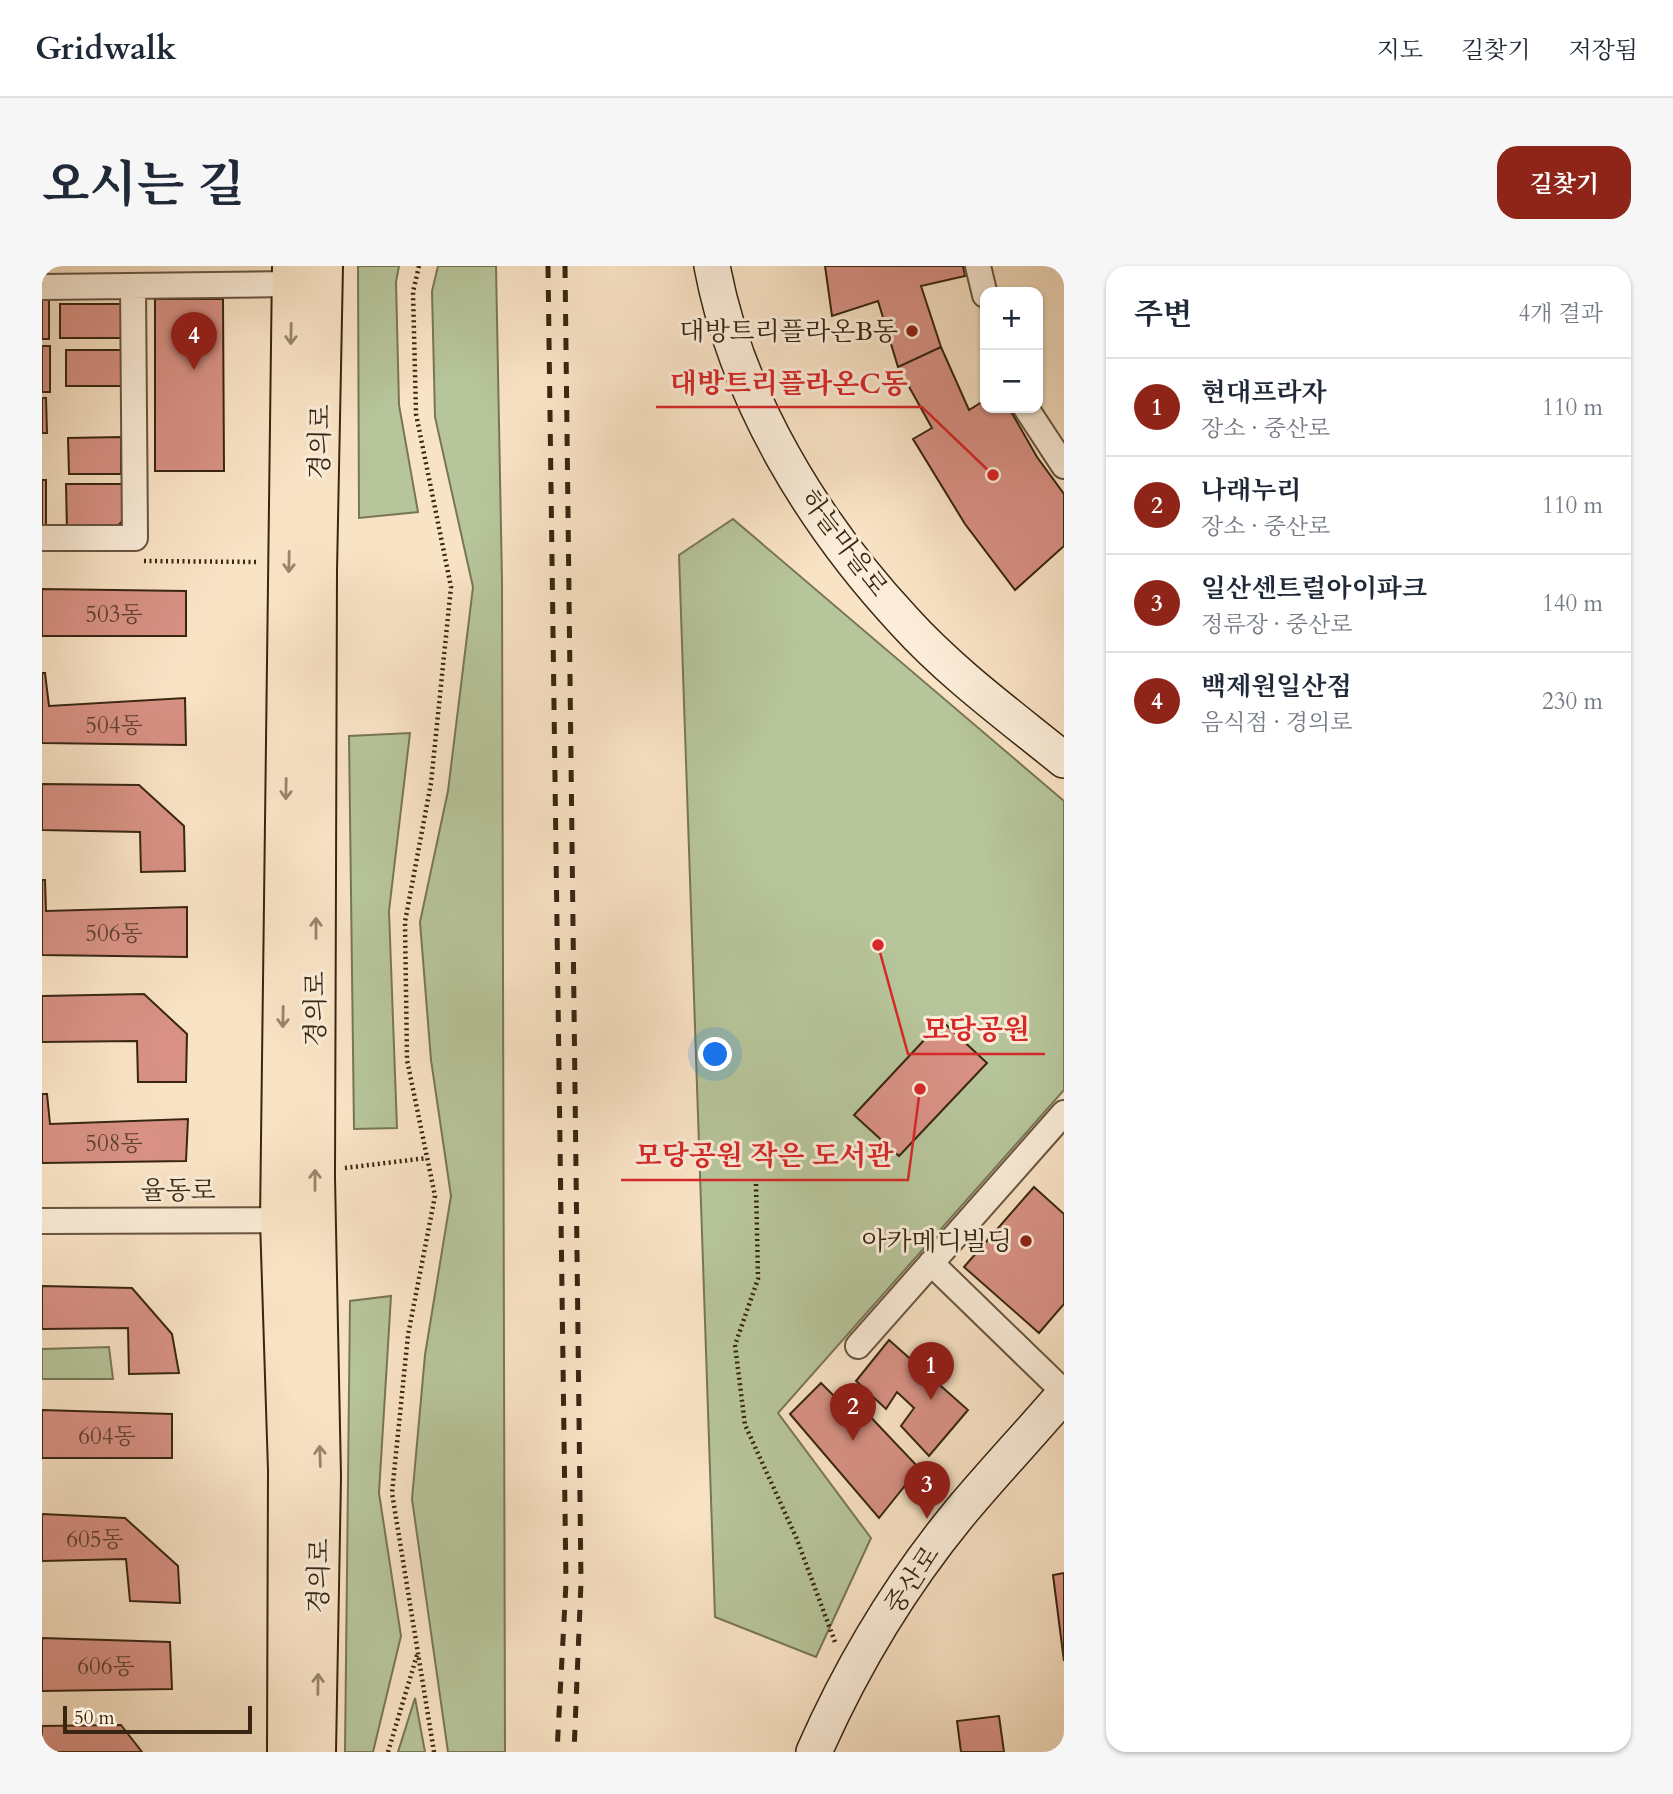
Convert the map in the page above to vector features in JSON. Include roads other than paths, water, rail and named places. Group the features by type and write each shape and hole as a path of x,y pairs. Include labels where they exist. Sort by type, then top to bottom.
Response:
{"main road":[{"name":"하늘마을로","path":"712,266 734,346 761,412 798,481 842,548 905,622 981,692 1064,760"},
{"name":"경의로","path":"287,1752 288,1470 298,1220 302,272"},
{"name":"경의로","path":"298,1220 321,1477 316,1752"},
{"name":"중산로","path":"814,1752 864,1654 908,1582 958,1516 1064,1393"}],"street":[{"path":"978,266 983,287"},
{"name":"경의로","path":"42,287 133,286 302,272"},
{"path":"42,538 137,549 133,286"},
{"path":"1029,413 1064,466"},
{"path":"858,1346 1064,1113"},
{"name":"율동로","path":"42,1221 298,1220"},
{"path":"931,1263 1064,1393"}],"railway":[{"path":"548,266 566,1583 557,1752"},
{"path":"565,266 581,1582 574,1752"}],"place":[{"name":"대방트리플라온B동","path":"912,331"},
{"name":"백제원일산점","path":"194,370"},
{"name":"대방트리플라온C동","path":"993,475"},
{"name":"모당공원","path":"878,945"},
{"name":"모당공원 작은 도서관","path":"920,1089"},
{"name":"아카메디빌딩","path":"1026,1241"},
{"name":"현대프라자","path":"931,1400"},
{"name":"나래누리","path":"853,1441"},
{"name":"일산센트럴아이파크","path":"927,1519"}]}
